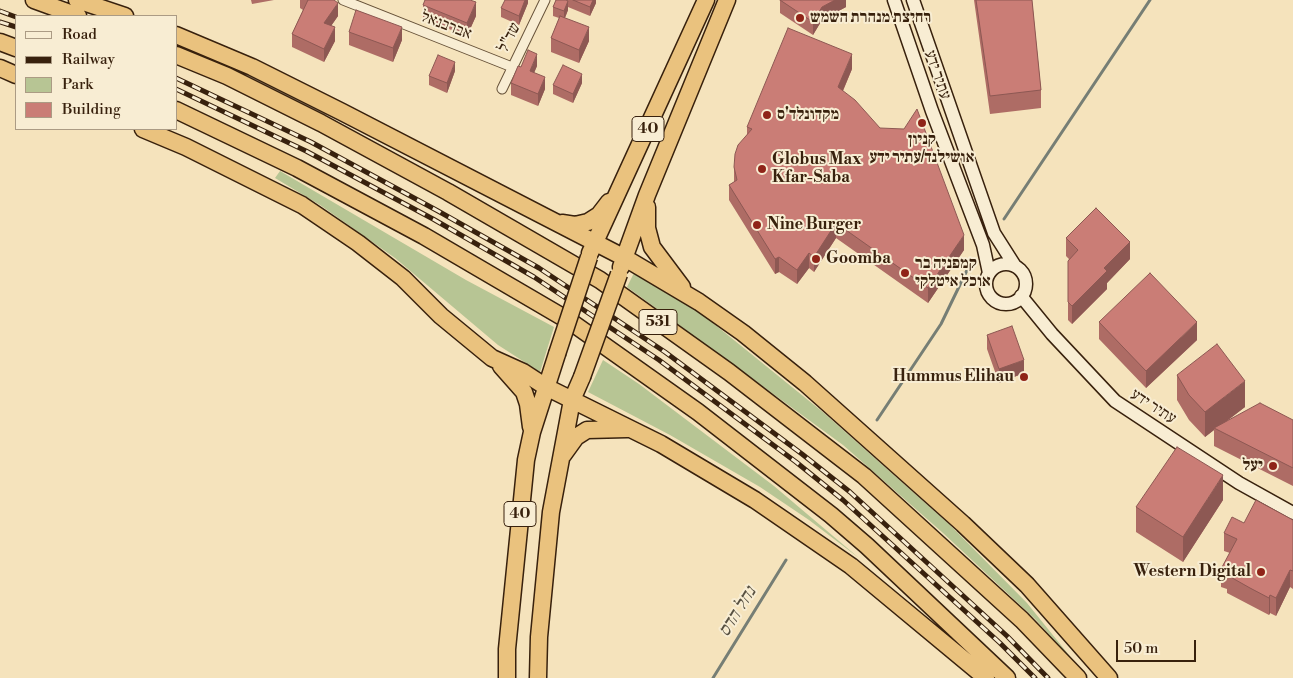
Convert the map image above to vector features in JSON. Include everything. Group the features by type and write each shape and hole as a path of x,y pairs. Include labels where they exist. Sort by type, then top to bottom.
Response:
{"highway":[{"path":"34,0 75,15"},
{"path":"77,0 122,15"},
{"name":"40","path":"506,678 506,649 526,460 532,432 592,249 706,0"},
{"name":"40","path":"538,678 539,638 550,522 559,461 572,400 647,195 727,0"},
{"path":"178,36 260,71 559,223 592,249 625,258 699,302 743,333 805,383 963,524 1027,585 1109,678"},
{"path":"0,42 15,48"},
{"name":"531","path":"178,56 235,80 321,123 456,196 600,280 729,372 864,476 1022,620 1078,678"},
{"path":"0,68 15,74"},
{"path":"178,111 297,168 448,250 571,322 698,412 831,515 867,546 1007,678"},
{"path":"145,130 186,147 278,192 331,224 403,278 441,316 492,358 524,392 528,404 532,432"},
{"path":"559,223 575,225 588,222 599,215 608,203 640,146"},
{"path":"647,195 647,228 652,247 671,274 699,302"},
{"path":"492,358 523,372 546,387 661,444 724,480 844,560 910,612 986,678"},
{"path":"559,461 576,437 587,430 632,429"}],"street":[{"name":"אברבנאל","path":"343,0 512,67"},
{"name":"שד\"ל","path":"502,89 545,0"},
{"name":"עתיר ידע","path":"894,0 932,111 985,250 989,273"},
{"name":"עתיר ידע","path":"913,0 994,233 1015,266"},
{"path":"998,266 1015,266 1020,269 1025,279 1024,291 1021,296 1006,303 994,300 986,285 989,273 998,266"},
{"name":"עתיר ידע","path":"1021,296 1052,334 1115,401 1240,484 1293,513"}],"green space":[{"path":"280,171 466,280 554,327 540,372 498,345 395,258 320,205 275,178"},
{"path":"635,271 703,315 824,413 950,525 1027,603 1077,665 1035,619 943,533 843,445 627,287"},
{"path":"603,360 639,384 774,486 859,558 809,520 760,487 670,435 588,392"}],"building":[{"path":"308,0 334,0 338,3 324,23 335,27 324,49 292,34"},
{"path":"425,0 470,0 476,2 467,23 423,5"},
{"path":"505,0 525,0 519,16 501,8"},
{"path":"556,0 568,1 564,11 553,7"},
{"path":"573,0 593,0 590,7"},
{"path":"780,0 835,0 822,7 813,22"},
{"path":"976,0 1032,0 1041,90 990,96"},
{"path":"356,10 402,27 393,48 349,32"},
{"path":"560,16 589,27 579,50 551,38"},
{"path":"788,28 852,54 838,87 855,100 880,128 904,129 917,109 964,235 928,288 836,223 814,257 809,253 797,270 779,257 775,259 729,185 737,180 734,167 738,145 752,129 747,127"},
{"path":"528,50 537,54 530,71 545,77 538,94 511,83 518,66 521,67"},
{"path":"438,55 455,62 447,83 429,76"},
{"path":"563,65 582,74 573,94 553,85"},
{"path":"1096,208 1130,242 1104,268 1107,271 1072,306 1068,302 1068,261 1078,250 1066,238"},
{"path":"1150,273 1197,322 1146,371 1099,322"},
{"path":"1012,326 1024,360 999,369 987,335"},
{"path":"1217,344 1245,381 1205,412 1189,395 1177,375"},
{"path":"1260,403 1293,420 1293,468 1214,428"},
{"path":"1177,447 1223,475 1183,537 1136,507"},
{"name":"Western Digital","path":"1256,500 1293,520 1293,571 1290,570 1276,598 1270,595 1269,598 1250,588 1227,575 1228,572 1221,569 1237,539 1224,533 1232,517 1244,523"}],"waterway":[{"path":"1004,219 1150,0"},
{"path":"877,420 941,324 970,264"},
{"name":"נחל הדס","path":"713,678 786,560"}],"railway":[{"path":"0,11 15,17"},
{"path":"0,22 15,27"},
{"path":"178,79 311,142 438,211 539,268 665,352 850,492 1007,636 1048,678"},
{"path":"178,90 306,151 433,219 534,277 659,360 796,462 843,500 1000,643 1035,678"}],"place":[{"name":"רחיצת מנהרת השמש","path":"800,18"},
{"name":"מקדונלד'ס","path":"767,115"},
{"name":"קניון אושילנד/עתיר ידע","path":"922,123"},
{"name":"Globus Max Kfar-Saba","path":"762,169"},
{"name":"Nine Burger","path":"757,225"},
{"name":"Goomba","path":"816,259"},
{"name":"קמפניה בר אוכל איטלקי","path":"905,273"},
{"name":"Hummus Elihau","path":"1024,377"},
{"name":"יעל","path":"1273,466"},
{"name":"Western Digital","path":"1261,572"}]}
